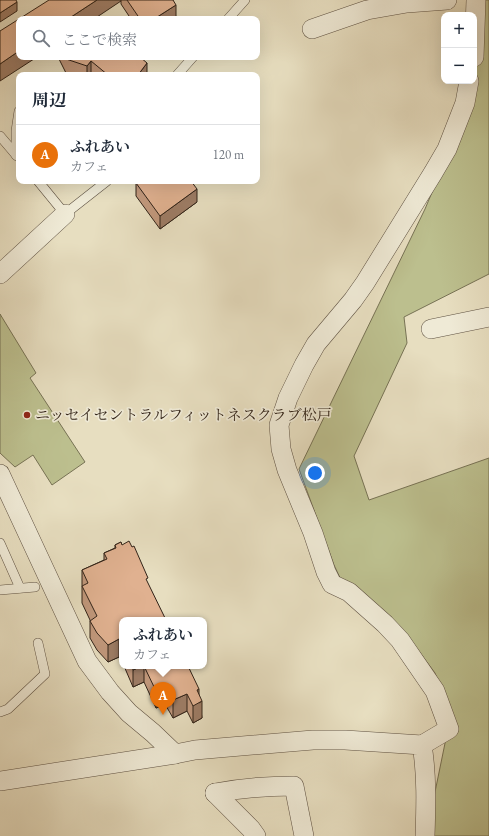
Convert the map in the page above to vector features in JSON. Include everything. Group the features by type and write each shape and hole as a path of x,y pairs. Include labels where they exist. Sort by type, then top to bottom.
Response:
{"street":[{"path":"312,29 367,10 432,0 448,0"},
{"path":"474,48 476,0"},
{"path":"0,781 195,750 313,740 344,740 422,745 449,729 435,691 400,640 385,624 349,592 332,584 286,470 281,449 279,425 288,398 316,344 353,300 365,283 447,149 465,103 469,84"},
{"path":"0,274 66,214"},
{"path":"431,329 489,317"},
{"path":"0,474 87,661 120,703 175,754"},
{"path":"422,745 426,805 425,836"},
{"path":"256,836 251,829 215,793 267,786 294,786 304,836"}],"lane":[{"path":"231,16 245,0"},
{"path":"180,72 190,60"},
{"path":"0,136 16,155"},
{"path":"41,184 66,214 103,184"},
{"path":"0,543 20,588"},
{"path":"0,590 36,587"},
{"path":"0,712 8,709 45,674 38,643"}],"green space":[{"path":"485,0 489,0 489,274 404,317 407,343 354,456 369,500 489,458 489,836 426,836 451,714 435,673 404,631 343,584 334,565 299,469 425,209 471,100 473,84 477,84 477,59"},
{"name":"ニッセイセントラルフィットネスクラブ松戸","path":"0,314 36,373 30,378 85,462 52,485 33,455 15,467 0,453"}],"building":[{"path":"0,0 16,0 17,2 0,13"},
{"path":"49,0 97,0 73,16 24,16"},
{"path":"127,0 173,0 176,5 159,16 138,16"},
{"path":"16,21 16,53 0,64 0,31"},
{"path":"69,60 144,60 147,63 140,72 104,72 91,61 87,66"},
{"path":"137,184 193,184 197,189 160,216"},
{"path":"129,541 132,547 134,546 148,578 146,579 165,617 119,617 119,639 108,645 97,633 90,621 97,616 82,586 88,583 82,570 107,559 104,553 116,548 115,545 121,542 122,545"},
{"path":"145,669 189,669 199,689 197,690 202,701 193,706 187,694 173,700 165,686 156,691"}],"place":[{"name":"ニッセイセントラルフィットネスクラブ松戸","path":"27,415"},
{"name":"ふれあい","path":"163,715"}]}
